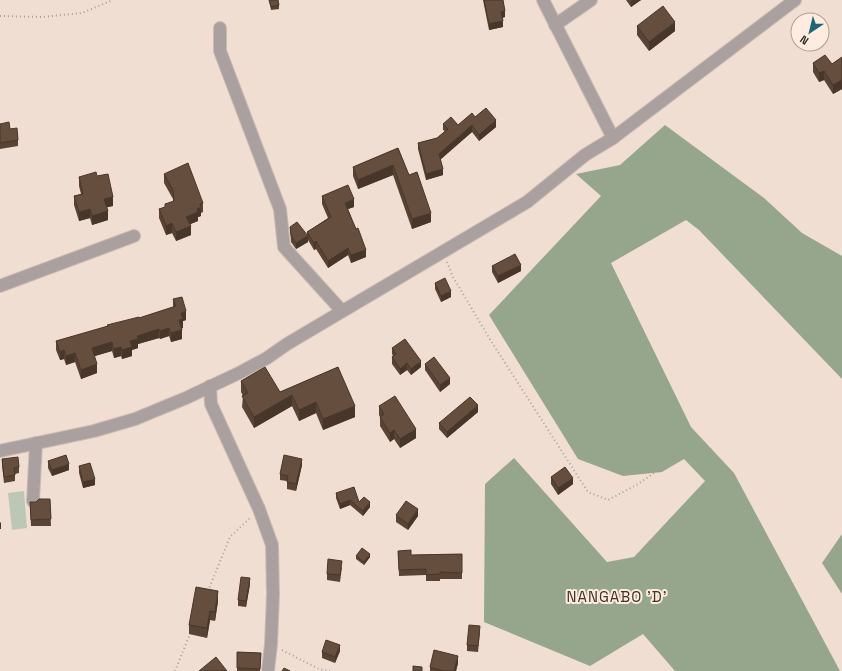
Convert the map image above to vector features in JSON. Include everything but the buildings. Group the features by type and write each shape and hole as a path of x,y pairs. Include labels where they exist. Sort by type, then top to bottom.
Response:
{"street":[{"path":"543,0 613,138"},
{"path":"555,25 591,0"},
{"path":"0,451 94,431 135,418 186,398 267,358 287,344 342,311 527,202 585,155 613,138 795,0"},
{"path":"220,28 220,51 280,209 284,247 342,311"},
{"path":"0,286 134,236"},
{"path":"210,386 211,404 260,509 272,545 273,595 268,671"},
{"path":"33,501 36,443"}],"path":[{"path":"0,16 42,17 82,13 113,0"},
{"path":"444,251 453,277 491,341 588,492 608,500 638,484 654,473"},
{"path":"207,594 230,537 260,509"},
{"path":"175,671 192,629"},
{"path":"270,644 319,669 330,671"}],"green space":[{"path":"665,125 764,198 802,233 842,256 842,379 699,230 686,220 611,263 691,427 734,473 840,671 675,671 643,634 590,666 484,622 485,484 514,458 607,562 634,557 705,481 684,459 662,472 623,476 578,459 489,315 601,196 576,174 620,165"},
{"path":"24,491 27,528 12,530 8,493"},
{"path":"842,534 842,594 822,563"}],"district":[{"name":"NANGABO 'D'","path":"617,596"}]}
